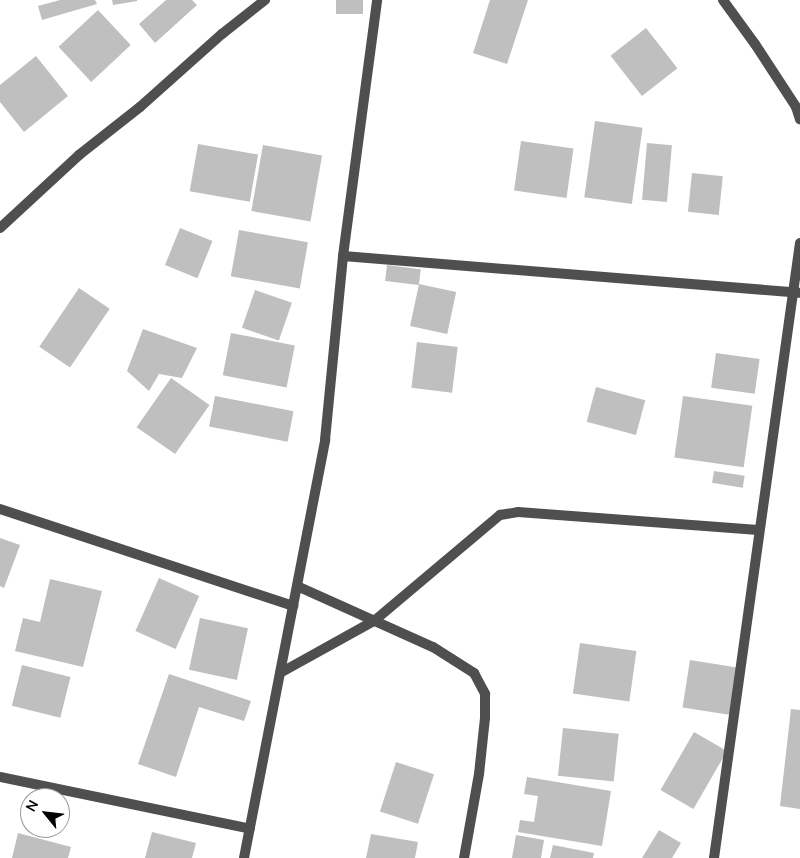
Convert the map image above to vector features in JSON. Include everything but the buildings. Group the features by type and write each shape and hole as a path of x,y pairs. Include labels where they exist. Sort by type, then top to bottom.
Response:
{"street":[{"path":"0,228 79,155 140,107 222,34 265,0"},
{"path":"244,858 325,440 343,256 377,0"},
{"path":"723,0 755,44 796,107 800,119"},
{"path":"714,858 754,578 758,530 796,292 800,243"},
{"path":"343,256 796,292"},
{"path":"0,509 293,606"},
{"path":"280,673 374,621 500,515 518,512 758,530"},
{"path":"297,586 433,646 474,674 485,694 485,718 479,774 464,858"},
{"path":"0,776 250,829"}]}
